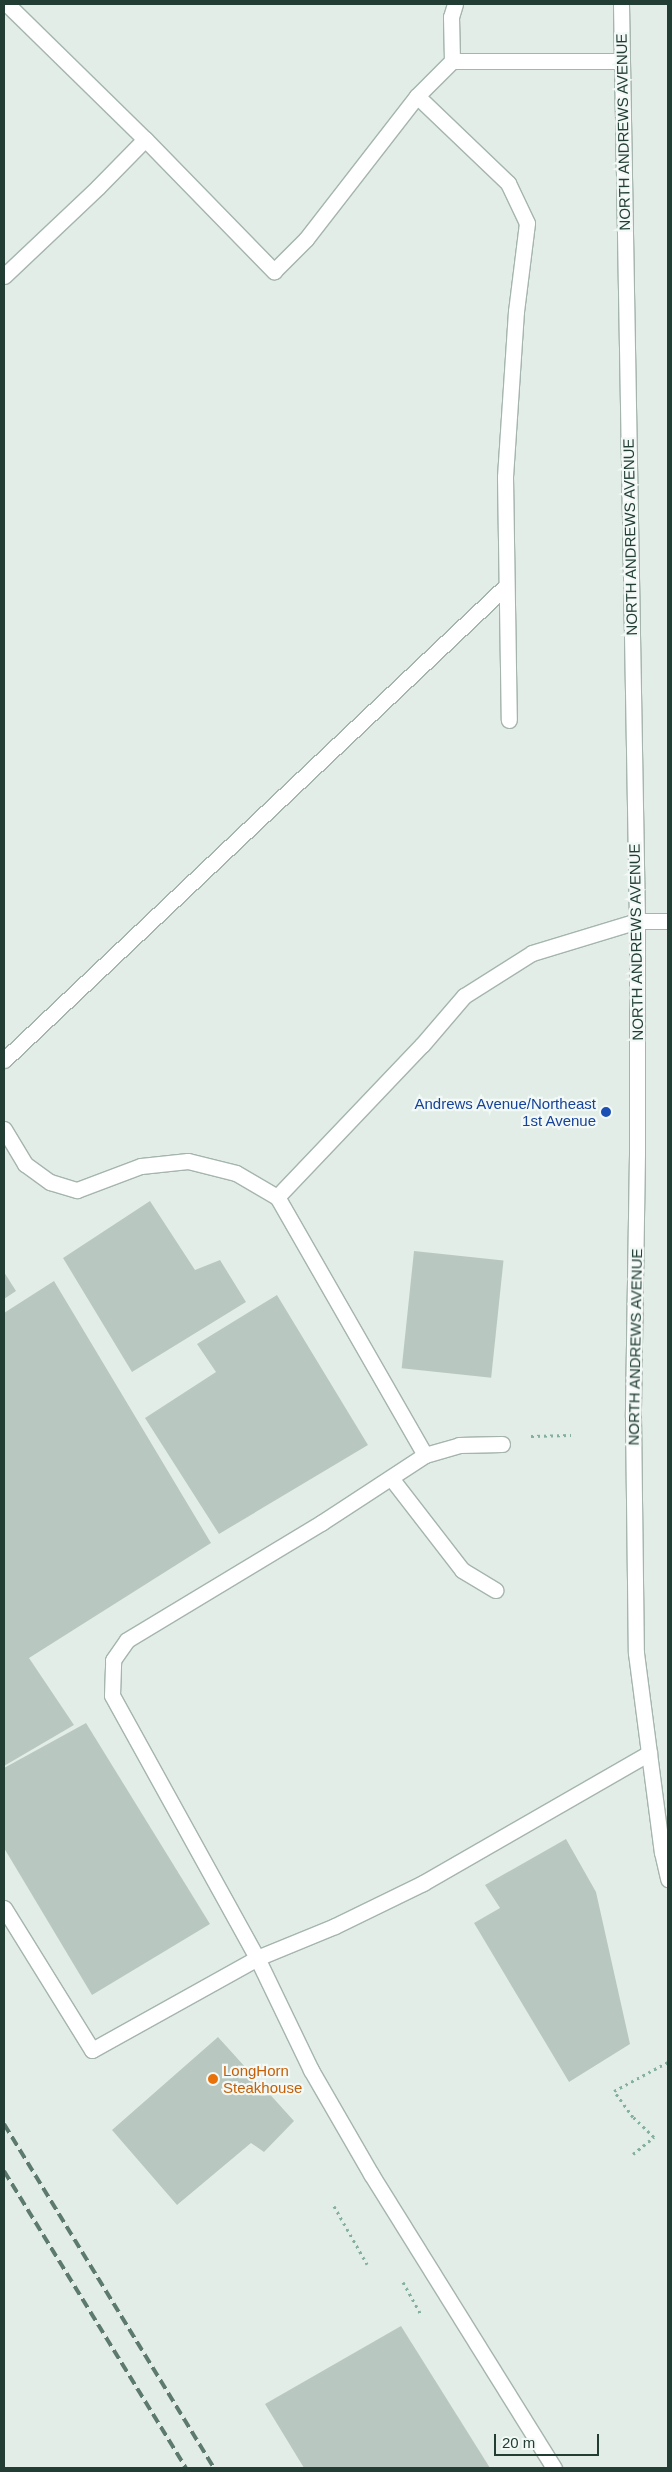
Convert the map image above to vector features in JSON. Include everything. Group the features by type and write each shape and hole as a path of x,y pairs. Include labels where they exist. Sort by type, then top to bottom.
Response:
{"main road":[{"path":"7,4 145,139 274,271 306,238 417,96 452,61 622,61"},
{"path":"452,61 451,18 455,4"},
{"name":"NORTH ANDREWS AVENUE","path":"621,4 637,921 637,1154 633,1417 636,1653 662,1852 668,1879"},
{"path":"417,96 508,183 526,223 516,311 505,477 509,720"},
{"path":"4,276 98,188 145,139"},
{"path":"4,1060 506,586"},
{"path":"277,1197 422,1045 464,996 532,953 637,921 668,921"},
{"path":"4,1129 25,1164 50,1182 77,1190 141,1166 188,1161 236,1173 277,1197 425,1455"},
{"path":"502,1444 459,1445 425,1455 127,1640 113,1660 112,1695 257,1958 312,2070 371,2174 554,2468"},
{"path":"390,1478 462,1570 495,1590"},
{"path":"4,1908 92,2050 257,1958 335,1926 423,1883 649,1754"}],"path":[{"path":"532,1436 571,1435"},
{"path":"633,2154 654,2137 633,2117 614,2091 668,2062"},
{"path":"334,2206 367,2264"},
{"path":"403,2282 421,2315"}],"building":[{"path":"150,1201 195,1270 220,1260 246,1302 132,1372 63,1258"},
{"path":"414,1251 504,1260 491,1378 402,1368"},
{"path":"4,1272 16,1291 4,1299"},
{"path":"54,1281 211,1543 29,1658 74,1725 4,1766 4,1313"},
{"path":"277,1295 368,1445 219,1534 145,1418 216,1372 197,1344"},
{"path":"86,1723 210,1924 92,1995 4,1848 4,1768"},
{"path":"566,1839 596,1892 630,2044 569,2082 474,1923 500,1908 485,1885"},
{"name":"LongHorn Steakhouse","path":"218,2037 294,2121 264,2152 251,2143 177,2205 112,2130"},
{"path":"401,2326 490,2468 304,2468 265,2404"}],"railway":[{"path":"4,2124 214,2468"},
{"path":"4,2171 186,2468"}],"place":[{"name":"Andrews Avenue/Northeast 1st Avenue","path":"606,1112"},
{"name":"LongHorn Steakhouse","path":"213,2079"}]}
